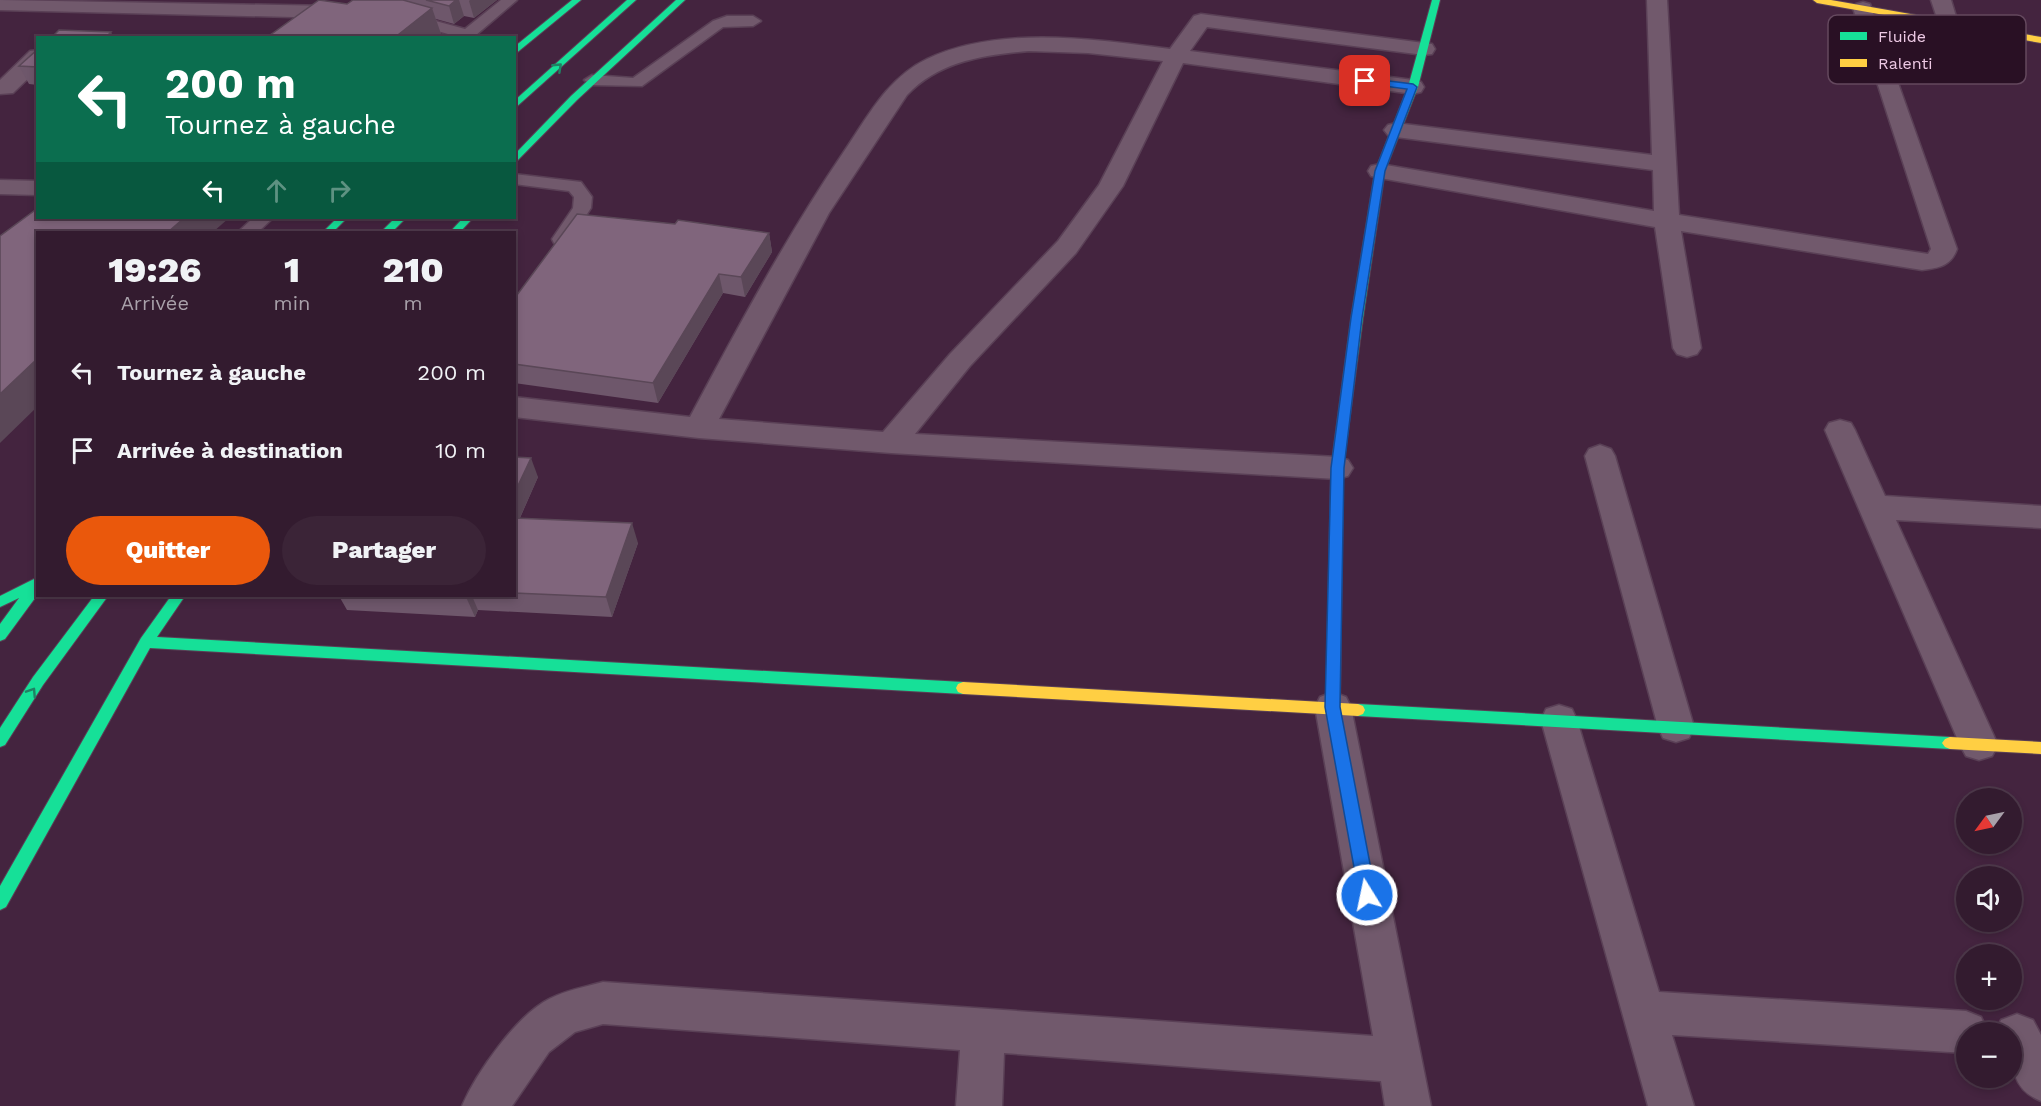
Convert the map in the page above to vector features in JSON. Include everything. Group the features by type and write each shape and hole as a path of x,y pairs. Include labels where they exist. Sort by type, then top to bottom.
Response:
{"main road":[{"path":"516,50 577,0"},
{"path":"516,104 632,0"},
{"path":"516,159 546,125 592,80 681,0"},
{"path":"1333,707 1338,468 1357,318 1380,171 1413,87 1436,0"},
{"path":"1817,0 1902,15"},
{"path":"2026,37 2041,40"},
{"path":"329,231 341,219"},
{"path":"387,231 400,219"},
{"path":"456,231 467,219"},
{"path":"0,602 36,583"},
{"path":"0,635 36,585"},
{"path":"0,741 38,681 100,597"},
{"path":"0,902 146,642 177,597"},
{"path":"146,642 2041,748"}],"street":[{"path":"1657,0 1667,221 1687,348"},
{"path":"1941,0 1945,15"},
{"path":"0,4 341,6"},
{"path":"66,30 91,6"},
{"path":"303,31 341,6"},
{"path":"1863,8 1865,15"},
{"path":"891,443 960,360 1066,246 1111,186 1176,56 1206,10 1424,49"},
{"path":"699,428 829,190 887,105 913,77 941,61 1012,45 1079,44 1413,87"},
{"path":"2,88 36,58"},
{"path":"1380,171 1667,221 1922,262 1936,261 1942,256 1944,249 1889,84"},
{"path":"2,88 36,88"},
{"path":"1396,130 1664,164"},
{"path":"0,187 36,189"},
{"path":"516,407 699,428 891,443 1338,468"},
{"path":"1840,430 1876,507 1979,745"},
{"path":"1600,456 1676,727"},
{"path":"1876,507 2041,517"},
{"path":"1333,707 1408,1106"},
{"path":"1559,720 1671,1106"},
{"path":"485,1106 533,1037 563,1014 603,1004 1398,1060"},
{"path":"1643,1012 1956,1031"},
{"path":"979,1106 983,1030"},
{"path":"2023,1036 2041,1079"}],"lane":[{"path":"389,0 384,3 384,8 390,13 469,36 510,0"},
{"path":"592,80 636,83 718,24 727,21 753,21"},
{"path":"516,179 575,186 583,197 582,208 551,254"},
{"path":"248,231 263,219"}],"building":[{"path":"319,0 347,4 353,0 403,0 432,8 397,36 269,36"},
{"path":"426,0 456,0 449,6"},
{"path":"59,30 111,32 107,36 53,36"},
{"path":"36,51 36,67 19,66"},
{"path":"36,209 36,219 183,219 169,231 36,231 36,360 0,394 0,236"},
{"path":"577,214 675,224 678,220 769,233 741,277 719,274 653,383 516,364 516,296"},
{"path":"516,457 531,458 516,490"},
{"path":"516,518 632,523 606,597 516,593"}],"traffic: fast":[{"path":"516,50 577,0"},
{"path":"516,104 632,0"},
{"path":"516,159 574,98 681,0"},
{"path":"1333,707 1337,468 1357,318 1380,171 1413,87 1436,0"},
{"path":"329,231 341,219"},
{"path":"387,231 400,219"},
{"path":"456,231 467,219"},
{"path":"0,602 36,583"},
{"path":"0,635 36,586"},
{"path":"0,741 38,681 100,597"},
{"path":"0,902 146,642 177,597"},
{"path":"146,642 963,688"},
{"path":"1358,710 1950,743"}],"traffic: slow":[{"path":"1817,0 1901,15"},
{"path":"2026,37 2041,40"},
{"path":"963,688 1358,710"},
{"path":"1950,743 2041,748"}],"route":[{"path":"1365,81 1413,87 1380,171 1357,318 1338,468 1333,707 1367,895"}]}
